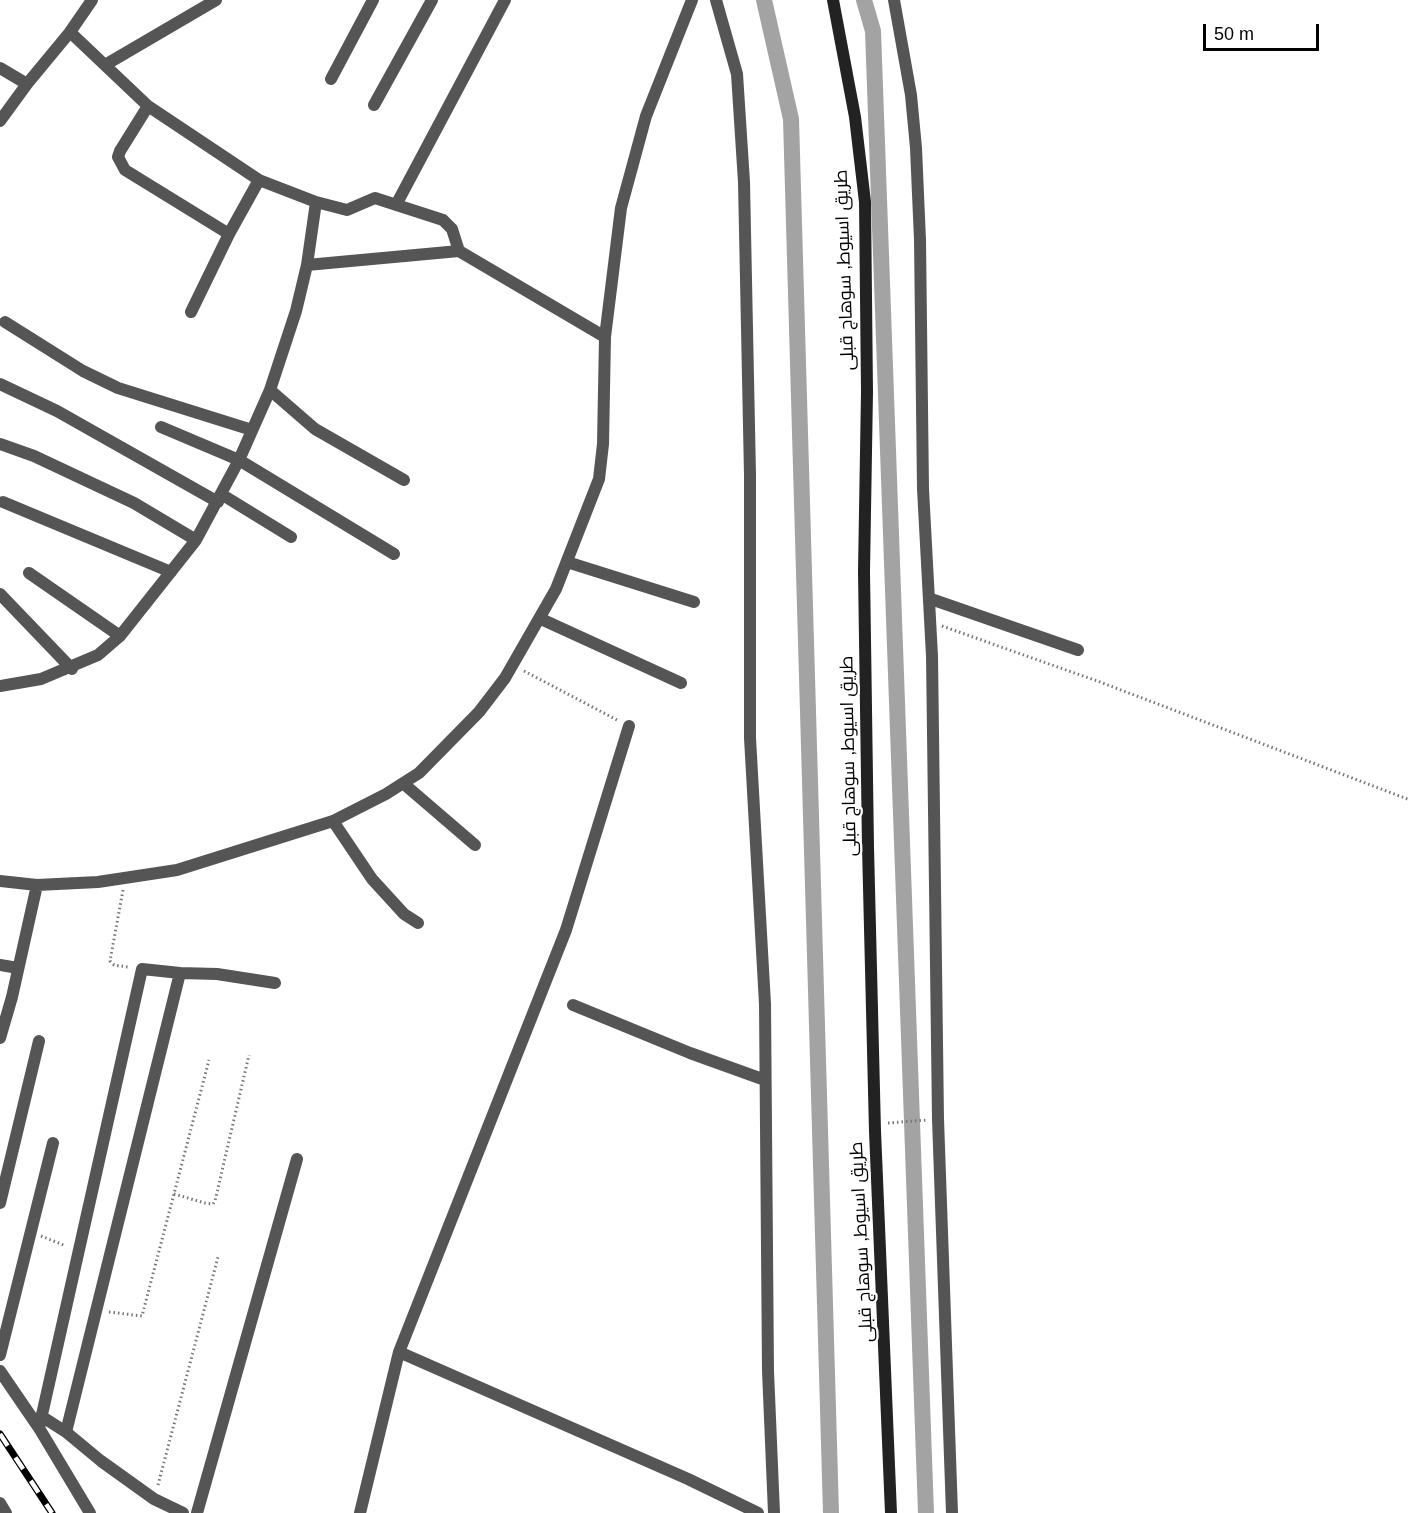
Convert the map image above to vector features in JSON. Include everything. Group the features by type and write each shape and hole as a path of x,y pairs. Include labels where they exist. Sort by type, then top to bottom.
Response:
{"main road":[{"name":"طريق اسيوط, سوهاج قبلى","path":"833,0 855,117 864,202 867,392 864,571 869,870 875,1131 891,1513"}],"street":[{"path":"0,121 70,32 92,0"},
{"path":"105,65 216,0"},
{"path":"331,79 373,0"},
{"path":"374,105 432,0"},
{"path":"396,205 505,0"},
{"path":"0,881 37,885 125,879 205,863 333,821 404,784 433,761 456,737 514,666 541,619 567,562 599,479 603,444 605,337 621,208 646,116 692,0"},
{"path":"716,0 737,74 744,182 750,475 750,738 764,953 768,1371 774,1513"},
{"path":"894,0 911,95 916,148 924,489 931,599 938,1119 952,1513"},
{"path":"70,32 148,106 259,180 316,202 347,210 375,198 443,220 452,229 459,251"},
{"path":"0,68 27,84"},
{"path":"148,106 120,152 121,165 229,234"},
{"path":"191,312 229,234 259,180"},
{"path":"0,686 41,679 72,669 98,655 120,636 196,540 239,460 270,390 296,310 307,265 316,202"},
{"path":"307,265 459,251 605,337"},
{"path":"5,322 83,371 118,388 252,430"},
{"path":"0,384 57,411 291,537"},
{"path":"270,390 315,429 404,480"},
{"path":"161,428 239,460 394,554"},
{"path":"0,444 34,456 134,503 196,540"},
{"path":"3,502 171,572"},
{"path":"567,562 694,602"},
{"path":"29,573 120,636"},
{"path":"0,594 72,669"},
{"path":"931,599 1078,650"},
{"path":"541,619 681,683"},
{"path":"360,1513 399,1352 566,930 629,726"},
{"path":"404,784 476,844"},
{"path":"333,821 372,879 404,914 418,923"},
{"path":"0,1038 37,885"},
{"path":"0,965 18,968"},
{"path":"40,1422 142,969 217,974 275,983"},
{"path":"66,1432 180,973"},
{"path":"573,1005 690,1053 765,1080"},
{"path":"0,1203 39,1041"},
{"path":"0,1356 53,1143"},
{"path":"197,1513 297,1159"},
{"path":"399,1352 668,1469 758,1513"},
{"path":"0,1371 40,1422 90,1513"},
{"path":"40,1422 66,1432 100,1461 154,1499 183,1513"},
{"path":"0,1503 6,1513"}],"path":[{"path":"931,623 1089,678 1410,800"},
{"path":"514,666 629,726"},
{"path":"125,879 110,961 114,964 142,969"},
{"path":"174,1194 213,1204 249,1055"},
{"path":"96,1307 116,1315 142,1316 209,1060"},
{"path":"901,1122 931,1119"},
{"path":"32,1233 79,1251"},
{"path":"154,1499 218,1257"}],"waterway":[{"path":"764,0 791,119 831,1513"},
{"path":"864,0 873,31 926,1513"}],"railway":[{"path":"0,1434 52,1513"}]}
